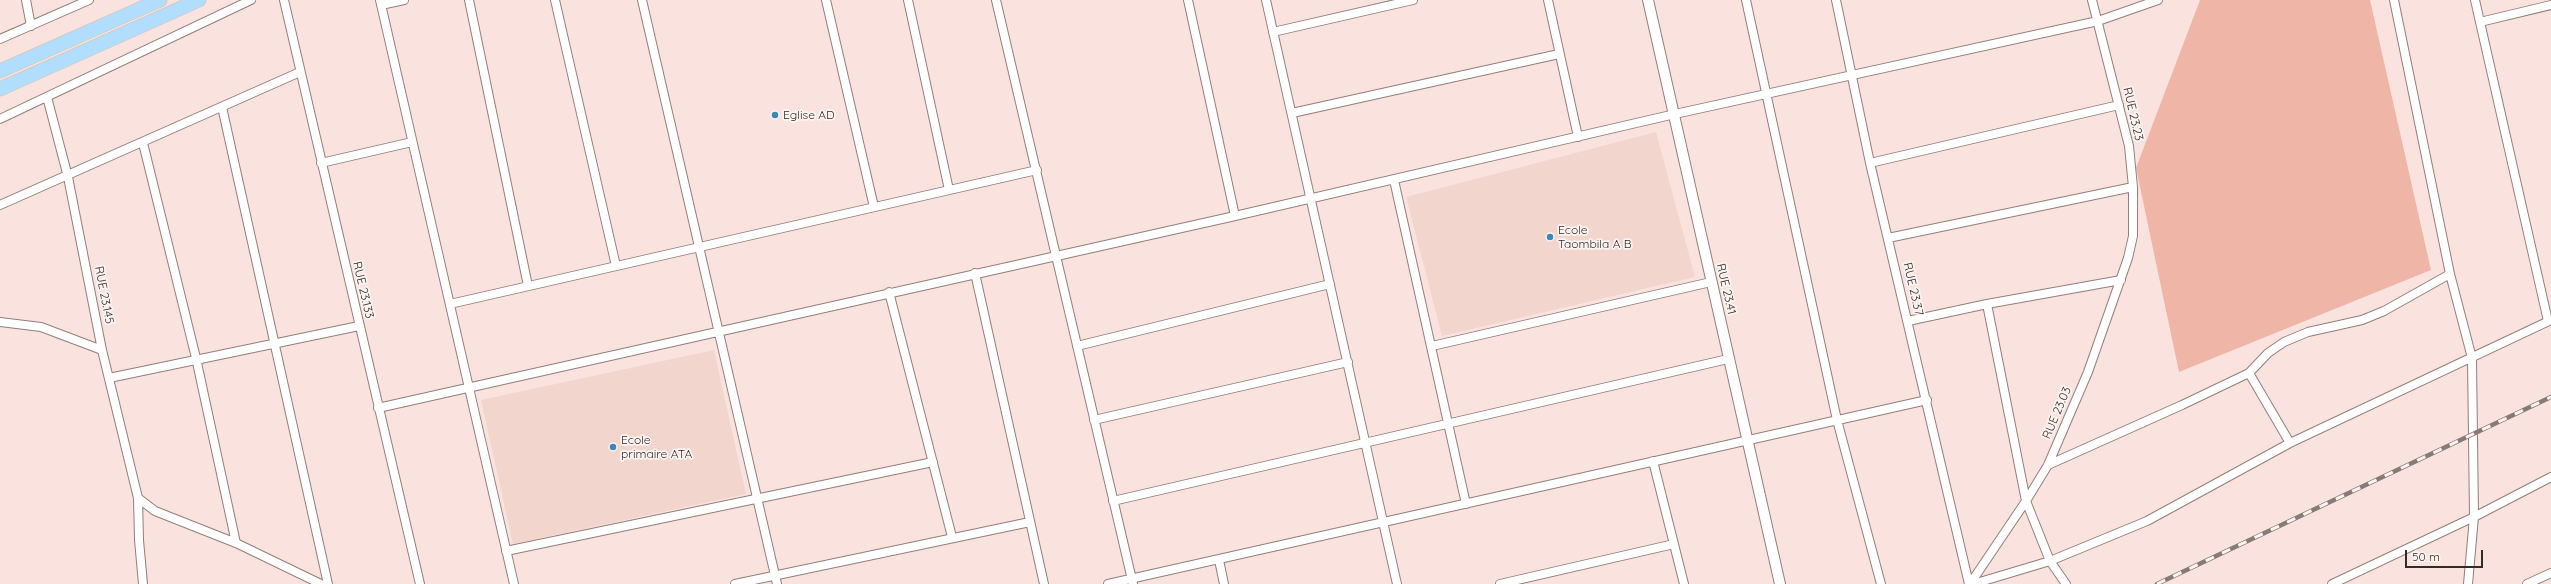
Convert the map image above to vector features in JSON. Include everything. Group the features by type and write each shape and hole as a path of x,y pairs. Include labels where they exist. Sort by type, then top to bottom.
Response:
{"main road":[{"path":"0,71 160,0"},
{"path":"0,89 199,0"}],"street":[{"path":"26,0 31,26"},
{"path":"0,39 89,0"},
{"path":"0,119 252,0"},
{"name":"RUE 23.133","path":"284,0 420,584"},
{"path":"404,0 380,3 514,584"},
{"path":"469,0 528,286"},
{"path":"555,0 616,266"},
{"path":"642,0 777,584"},
{"path":"826,0 874,207"},
{"path":"908,0 949,190"},
{"path":"996,0 1132,581"},
{"path":"1188,0 1235,216"},
{"path":"1266,0 1312,198 1397,584"},
{"path":"1274,32 1413,0"},
{"path":"1548,0 1578,137"},
{"name":"RUE 23.41","path":"1648,0 1675,114 1728,359 1780,584"},
{"path":"1746,0 1768,94 1837,420 1881,584"},
{"name":"RUE 23.37","path":"1836,0 1870,163 1927,400 1969,584"},
{"name":"RUE 23.23","path":"2092,0 2129,146 2133,187 2133,236"},
{"path":"378,408 1056,254 1394,180 1675,114 2098,21 2158,0"},
{"path":"2394,0 2450,274 2472,358 2474,517 2468,584"},
{"path":"1973,584 2050,561 2147,521 2290,443 2549,321 2475,0"},
{"path":"2480,22 2551,5"},
{"path":"1292,113 1559,54"},
{"path":"0,205 68,177 300,72"},
{"name":"RUE 23.145","path":"47,97 68,177 102,350 138,498 139,540 143,584"},
{"path":"1870,163 2119,105"},
{"path":"222,107 328,584"},
{"path":"321,163 412,142"},
{"path":"143,143 196,358 236,543"},
{"path":"450,304 1037,170"},
{"path":"1394,180 1466,504"},
{"path":"1888,238 2133,187"},
{"name":"RUE 23.03","path":"1969,584 2026,502 2048,465 2088,372 2121,280 2133,236"},
{"path":"975,273 1044,584"},
{"path":"2048,465 2249,373 2268,353 2284,342 2308,332 2362,320 2384,311 2450,274"},
{"path":"1908,321 1987,304 2121,280"},
{"path":"1432,346 1711,282"},
{"path":"1077,346 1330,284"},
{"path":"890,292 952,537"},
{"path":"1987,304 2026,502 2050,561 2066,584"},
{"path":"0,322 41,327 102,350"},
{"path":"109,378 196,358 359,326"},
{"path":"1113,501 1728,359"},
{"path":"1094,420 1348,362"},
{"path":"2249,373 2290,443"},
{"path":"1108,584 1132,581 1383,522 1927,400"},
{"path":"1653,461 1684,584"},
{"path":"506,551 933,462"},
{"path":"2332,584 2474,517 2551,477"},
{"path":"138,498 155,511 236,543 321,584"},
{"path":"735,584 952,537 1030,522"},
{"path":"1500,584 1674,544"},
{"path":"1219,560 1224,584"},
{"path":"2527,584 2551,573"}],"shaded area":[{"path":"2200,0 2370,0 2431,270 2179,372 2136,168"},
{"name":"Ecole Taombila A B","path":"1656,132 1695,277 1442,336 1406,197"},
{"name":"Ecole primaire ATA","path":"714,350 746,494 513,544 481,400"}],"railway":[{"path":"2157,584 2551,397"}],"place":[{"name":"Eglise AD","path":"775,115"},
{"name":"Ecole Taombila A B","path":"1550,237"},
{"name":"Ecole primaire ATA","path":"613,447"}]}
